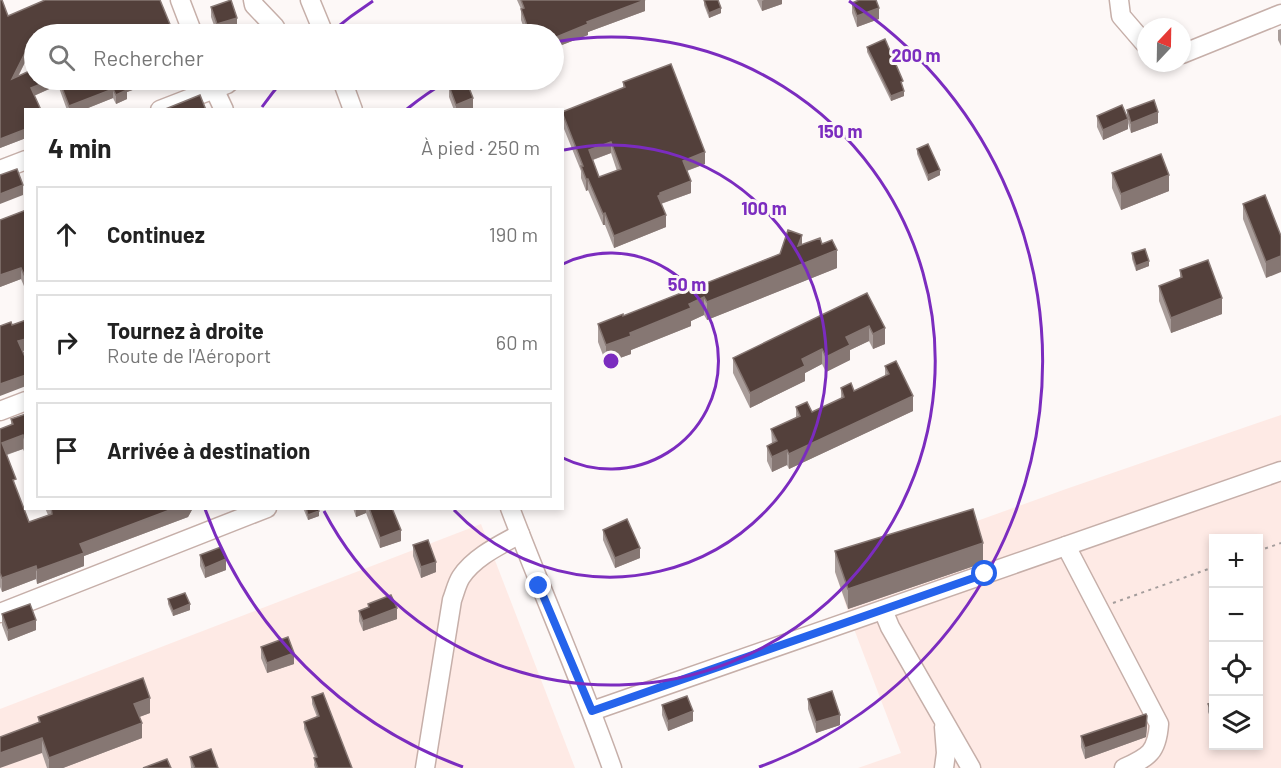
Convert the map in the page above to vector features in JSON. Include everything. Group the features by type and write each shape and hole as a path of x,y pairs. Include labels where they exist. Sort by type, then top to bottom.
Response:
{"street":[{"path":"180,0 189,24"},
{"path":"253,0 254,5 272,24"},
{"path":"310,0 320,24"},
{"path":"1119,0 1121,16 1137,35"},
{"path":"1191,50 1281,14"},
{"path":"164,108 200,90"},
{"path":"215,90 223,108"},
{"path":"346,90 352,108"},
{"path":"0,170 24,161"},
{"path":"0,411 24,402"},
{"path":"592,711 1281,471"},
{"path":"0,613 262,510"},
{"path":"511,510 592,711 612,768"},
{"path":"425,768 452,600 461,577 472,564 520,534"},
{"path":"1066,546 1159,724 1158,738 1153,749 1144,759 1124,768"},
{"path":"883,610 890,627 970,768"},
{"path":"944,722 946,753 944,768"}],"path":[{"path":"1263,549 1281,543"},
{"path":"1099,608 1209,569"}],"shaded area":[{"path":"1281,415 1281,768 858,768 901,753 835,572"},
{"path":"481,524 575,768 0,768 0,709"}],"building":[{"path":"0,0 8,16 45,0 160,0 170,24 24,24 24,55 12,79 24,74 24,90 32,90 40,108 24,108 24,130 0,139"},
{"path":"231,0 237,18 217,24 211,7"},
{"path":"521,0 645,0 587,22 588,24 564,34 564,24 526,24 521,9 524,8"},
{"path":"704,0 718,0 721,8 709,13"},
{"path":"859,0 876,0 879,8 857,16 852,3"},
{"path":"885,39 903,81 901,82 904,91 891,96 867,47"},
{"path":"671,64 705,152 683,161 691,181 660,193 658,196 666,215 614,236 605,213 603,214 586,179 564,117 564,111 625,87 623,82","holes":["611,142 621,169 599,177 589,150"]},
{"path":"63,90 110,90 69,106"},
{"path":"114,90 127,90 116,95"},
{"path":"450,90 470,90 473,98 456,105"},
{"path":"200,95 205,108 168,108"},
{"path":"1154,100 1158,112 1131,123 1127,110"},
{"path":"1122,105 1128,119 1103,130 1097,116"},
{"path":"928,144 940,170 928,175 917,149"},
{"path":"1161,154 1169,175 1121,194 1112,173"},
{"path":"17,169 23,185 0,194 0,175"},
{"path":"1265,195 1281,236 1281,256 1266,262 1243,204"},
{"path":"24,211 24,275 21,268 0,275 0,220"},
{"path":"788,230 802,235 798,246 820,238 822,244 832,240 837,250 707,302 704,297 689,304 691,308 606,345 598,324 780,254"},
{"path":"1145,249 1149,261 1136,266 1132,253"},
{"path":"1208,260 1222,298 1171,318 1159,286 1182,277 1180,270"},
{"path":"867,293 885,328 873,334 869,326 846,337 850,345 826,357 822,349 802,359 805,366 750,393 733,358"},
{"path":"24,321 24,340 18,341 24,354 24,376 0,384 0,326 11,322 12,325"},
{"path":"896,361 913,396 789,454 787,450 772,457 767,446 777,441 771,429 800,416 796,407 807,402 812,412 844,397 841,388 851,383 854,391 889,374 885,366"},
{"path":"24,415 24,438 23,435 2,443 29,522 52,514 51,510 170,510 80,544 84,553 37,570 36,566 2,578 0,573 0,429 13,424 11,419"},
{"path":"973,509 983,543 848,589 835,551"},
{"path":"307,510 319,510 319,511 308,515"},
{"path":"370,510 393,510 401,530 380,538"},
{"path":"627,519 640,548 615,558 603,530"},
{"path":"428,540 436,562 421,567 413,545"},
{"path":"221,547 226,559 205,568 200,555"},
{"path":"185,593 190,604 173,611 168,599"},
{"path":"391,595 397,608 363,621 359,611 369,607 368,604"},
{"path":"30,604 36,620 8,630 2,614"},
{"path":"288,637 294,653 267,663 261,647"},
{"path":"143,678 150,698 134,704 142,723 49,758 42,738 0,753 0,737 40,722 38,717"},
{"path":"832,691 840,715 816,722 808,699"},
{"path":"323,693 352,768 318,768 314,758 317,757 304,722 319,716 312,697"},
{"path":"687,696 693,711 668,721 662,705"},
{"path":"1146,714 1146,727 1085,748 1081,736"},
{"path":"211,749 218,768 195,768 190,757"},
{"path":"167,759 171,768 143,768"}],"route":[{"path":"539,586 592,711 985,574"}]}
